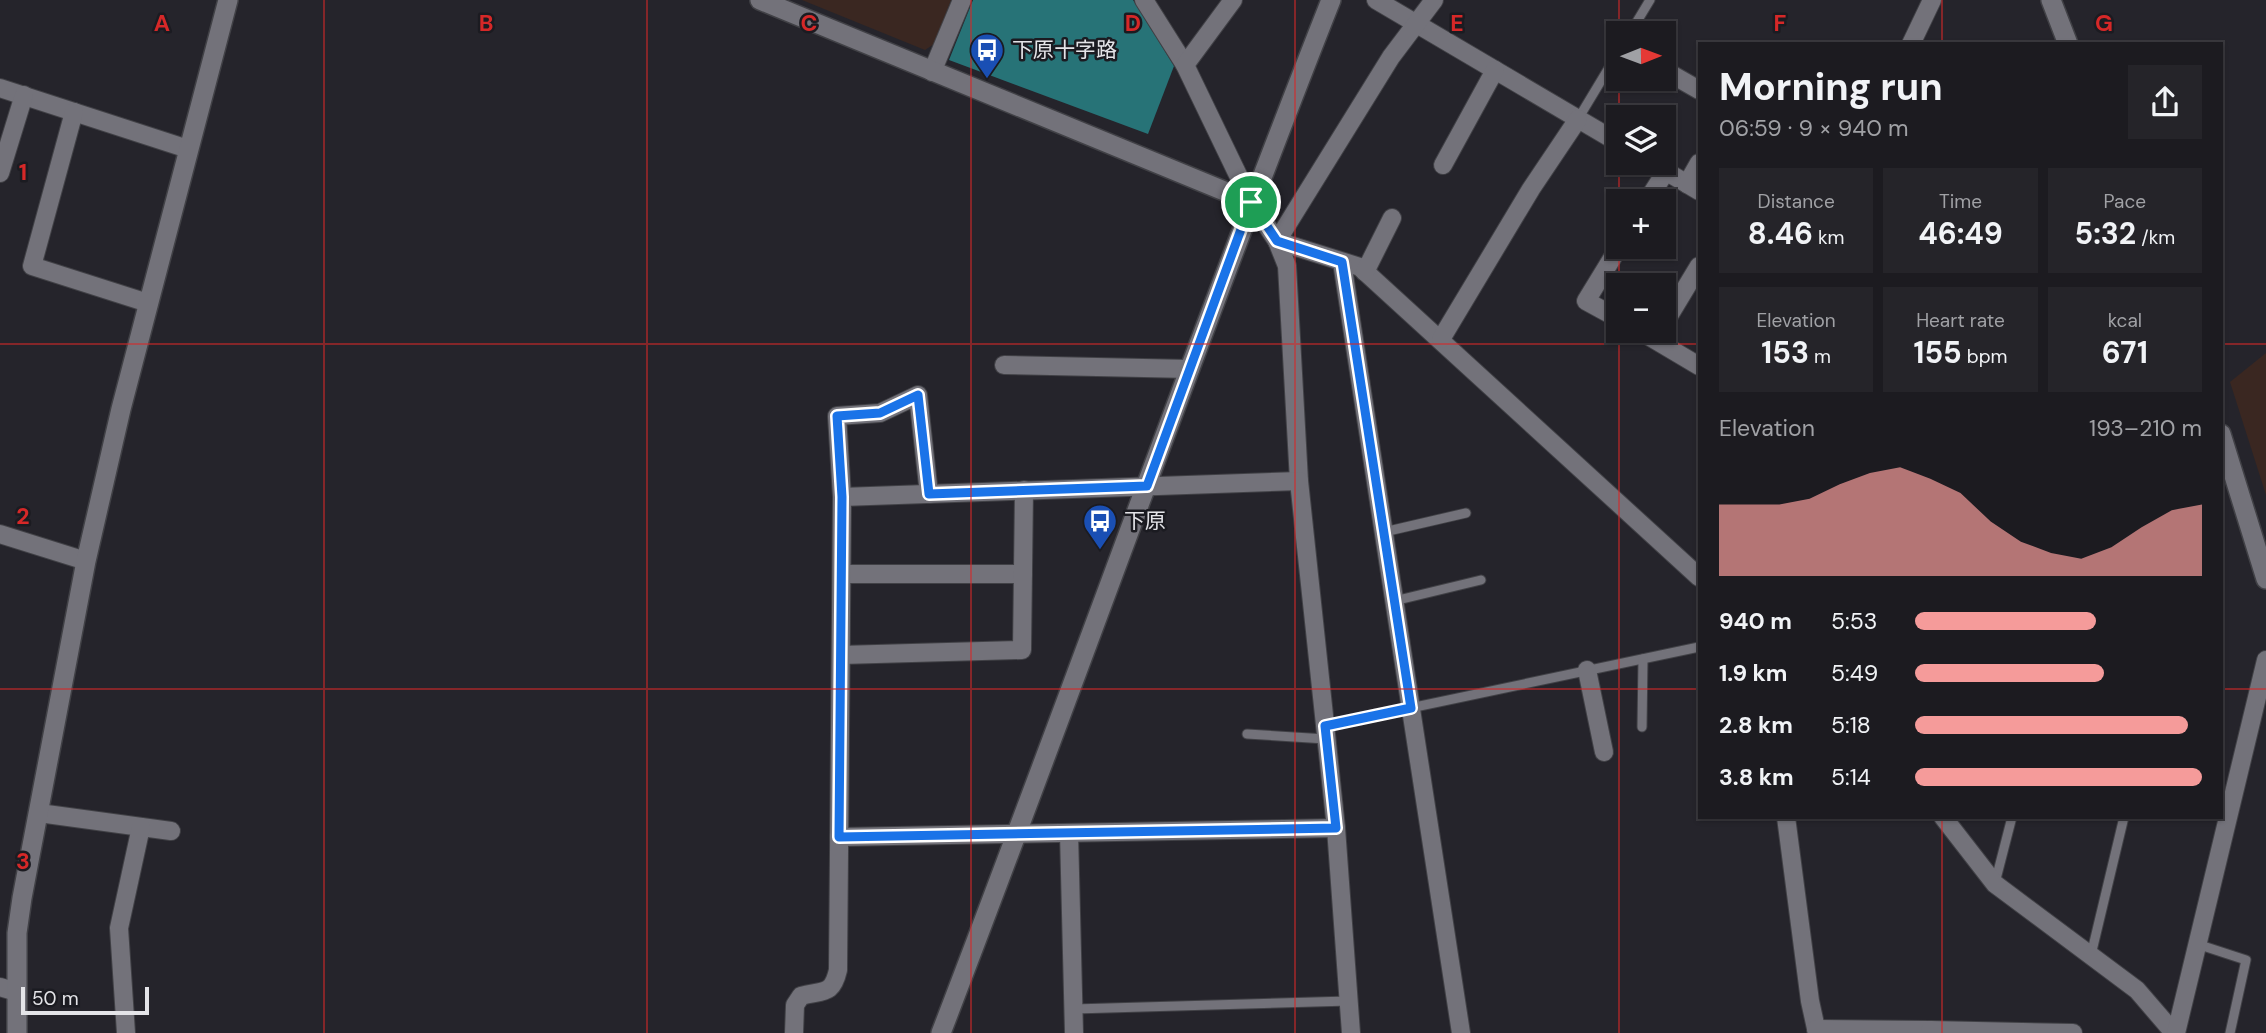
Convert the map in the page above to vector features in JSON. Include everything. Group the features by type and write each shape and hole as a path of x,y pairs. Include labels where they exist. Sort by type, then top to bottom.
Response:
{"street":[{"path":"17,1033 8,990 86,561 148,303 228,0"},
{"path":"760,0 1251,202"},
{"path":"932,72 962,0"},
{"path":"1144,0 1185,65 1251,202 1277,241 1287,266 1298,481 1336,828 1352,1033"},
{"path":"1185,65 1233,0"},
{"path":"941,1033 1018,834 1251,202 1331,0"},
{"path":"1376,0 1606,135"},
{"path":"1277,241 1391,57 1434,0"},
{"path":"1912,42 1932,0"},
{"path":"2051,0 2067,42"},
{"path":"1443,165 1495,70"},
{"path":"1676,77 1698,89"},
{"path":"0,88 188,149"},
{"path":"0,173 24,95"},
{"path":"74,112 32,267 148,303"},
{"path":"1441,339 1531,189 1578,119"},
{"path":"1673,175 1693,187 1698,167"},
{"path":"1365,272 1392,218"},
{"path":"1277,241 1360,267 1698,576"},
{"path":"1606,312 1586,301 1612,259"},
{"path":"1342,262 1461,1033"},
{"path":"1676,304 1696,278"},
{"path":"1670,343 1698,365"},
{"path":"1004,365 1190,369"},
{"path":"794,1033 795,1005 801,996 827,991 835,983 838,970 842,497 837,416 880,413 918,395 929,494"},
{"path":"2223,440 2266,579"},
{"path":"842,497 1298,481"},
{"path":"841,655 1022,650 1024,491"},
{"path":"0,534 86,561"},
{"path":"842,574 1023,575"},
{"path":"2175,1033 2266,660"},
{"path":"1587,670 1604,752"},
{"path":"39,813 172,831"},
{"path":"1786,819 1810,1001 1817,1031 2073,1033"},
{"path":"1945,819 1995,884 2137,989 2175,1033"},
{"path":"126,1033 119,928 141,827"},
{"path":"839,837 1336,828"},
{"path":"1069,833 1074,1033"}],"lane":[{"path":"1637,21 1650,0"},
{"path":"1578,119 1606,73"},
{"path":"1384,532 1466,513"},
{"path":"1394,601 1481,580"},
{"path":"1247,734 1326,733 1411,708 1698,647"},
{"path":"1642,727 1643,659"},
{"path":"1995,884 2011,819"},
{"path":"2091,956 2124,819"},
{"path":"2197,944 2246,960 2230,1033"},
{"path":"1074,1009 1349,1000"}],"shaded area":[{"path":"802,0 951,0 934,44 925,50"},
{"path":"2266,353 2266,495 2230,382"}],"water":[{"path":"973,0 1133,0 1174,66 1148,134 949,60"}],"place":[{"name":"下原十字路","path":"987,80"},
{"name":"下原","path":"1100,551"}],"route":[{"path":"1251,202 1277,241 1342,262 1411,708 1325,726 1336,828 839,837 842,497 837,416 880,413 918,395 929,494 1147,486 1251,202"}]}
